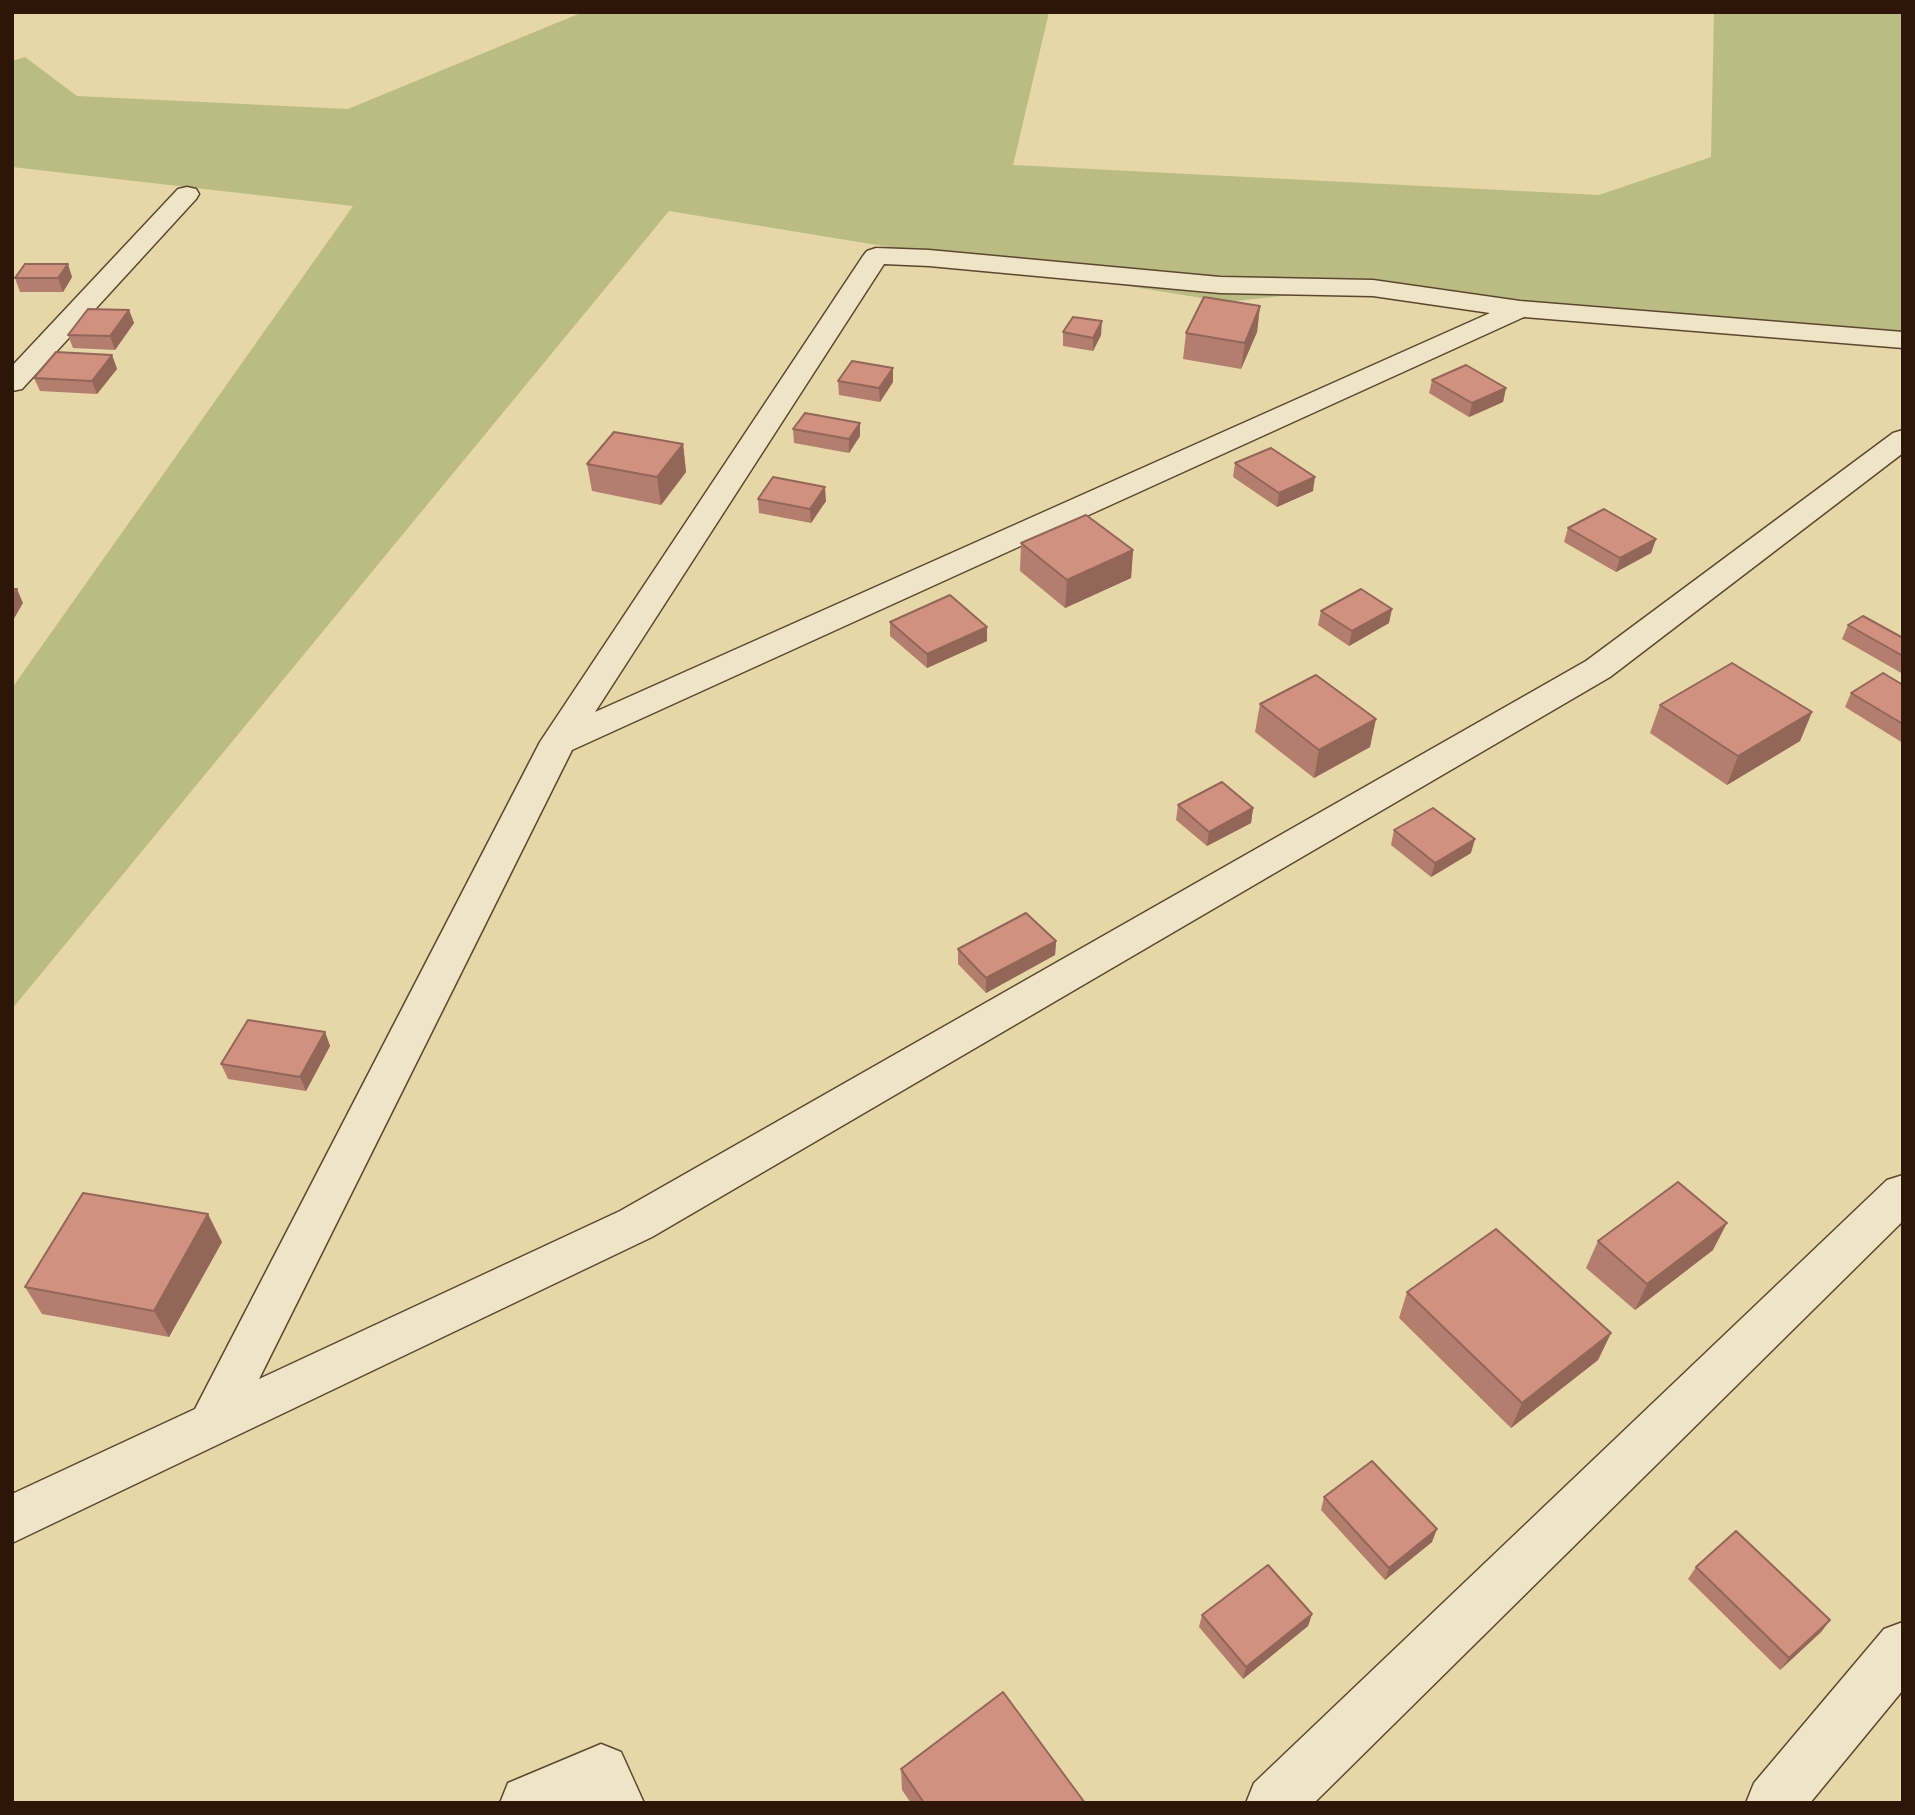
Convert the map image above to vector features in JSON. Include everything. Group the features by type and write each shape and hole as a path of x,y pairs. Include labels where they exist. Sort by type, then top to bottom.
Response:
{"street":[{"path":"12,383 187,194"},
{"path":"211,1426 558,742 876,256 929,258 1220,285 1373,288 1520,309 1903,340"},
{"path":"558,742 1520,309"},
{"path":"12,1519 636,1224 1598,669 1903,439"},
{"path":"1273,1803 1903,1193"},
{"path":"1774,1803 1903,1648"},
{"path":"528,1803 601,1772 616,1803"}],"green space":[{"path":"583,12 1049,12 1013,165 1599,195 1711,157 1714,12 1903,12 1903,331 1641,325 1337,290 1226,302 669,211 12,1009 12,688 353,206 12,167 12,61 25,57 77,96 348,109"}],"building":[{"path":"25,264 68,264 58,278 15,278"},
{"path":"1204,297 1260,306 1245,343 1186,333"},
{"path":"88,309 129,310 110,336 68,335"},
{"path":"1073,317 1102,321 1093,338 1063,332"},
{"path":"56,352 112,355 92,381 34,378"},
{"path":"852,361 893,368 879,388 838,381"},
{"path":"1466,365 1506,388 1472,403 1432,380"},
{"path":"805,413 860,423 849,439 793,429"},
{"path":"614,432 683,444 657,477 587,464"},
{"path":"1271,448 1315,477 1279,493 1235,463"},
{"path":"773,477 825,487 810,509 758,499"},
{"path":"1604,509 1656,539 1620,558 1568,528"},
{"path":"1086,515 1133,550 1067,580 1021,543"},
{"path":"1361,589 1392,609 1352,631 1321,611"},
{"path":"950,595 987,627 927,654 890,622"},
{"path":"1863,616 1903,638 1903,656 1848,625"},
{"path":"1732,663 1812,712 1738,756 1660,705"},
{"path":"1883,673 1903,685 1903,724 1851,693"},
{"path":"1316,675 1376,719 1319,750 1260,704"},
{"path":"1222,782 1253,808 1209,832 1178,805"},
{"path":"1433,808 1475,839 1435,863 1394,830"},
{"path":"1026,913 1056,941 986,978 958,949"},
{"path":"248,1020 325,1032 300,1077 221,1064"},
{"path":"1678,1182 1727,1223 1647,1284 1598,1241"},
{"path":"83,1193 208,1214 154,1311 25,1287"},
{"path":"1496,1229 1611,1333 1522,1403 1407,1292"},
{"path":"1372,1461 1437,1529 1389,1568 1324,1497"},
{"path":"1736,1531 1830,1620 1789,1658 1696,1567"},
{"path":"1268,1565 1312,1614 1246,1667 1202,1615"},
{"path":"1003,1692 1085,1803 924,1803 901,1769"}]}
